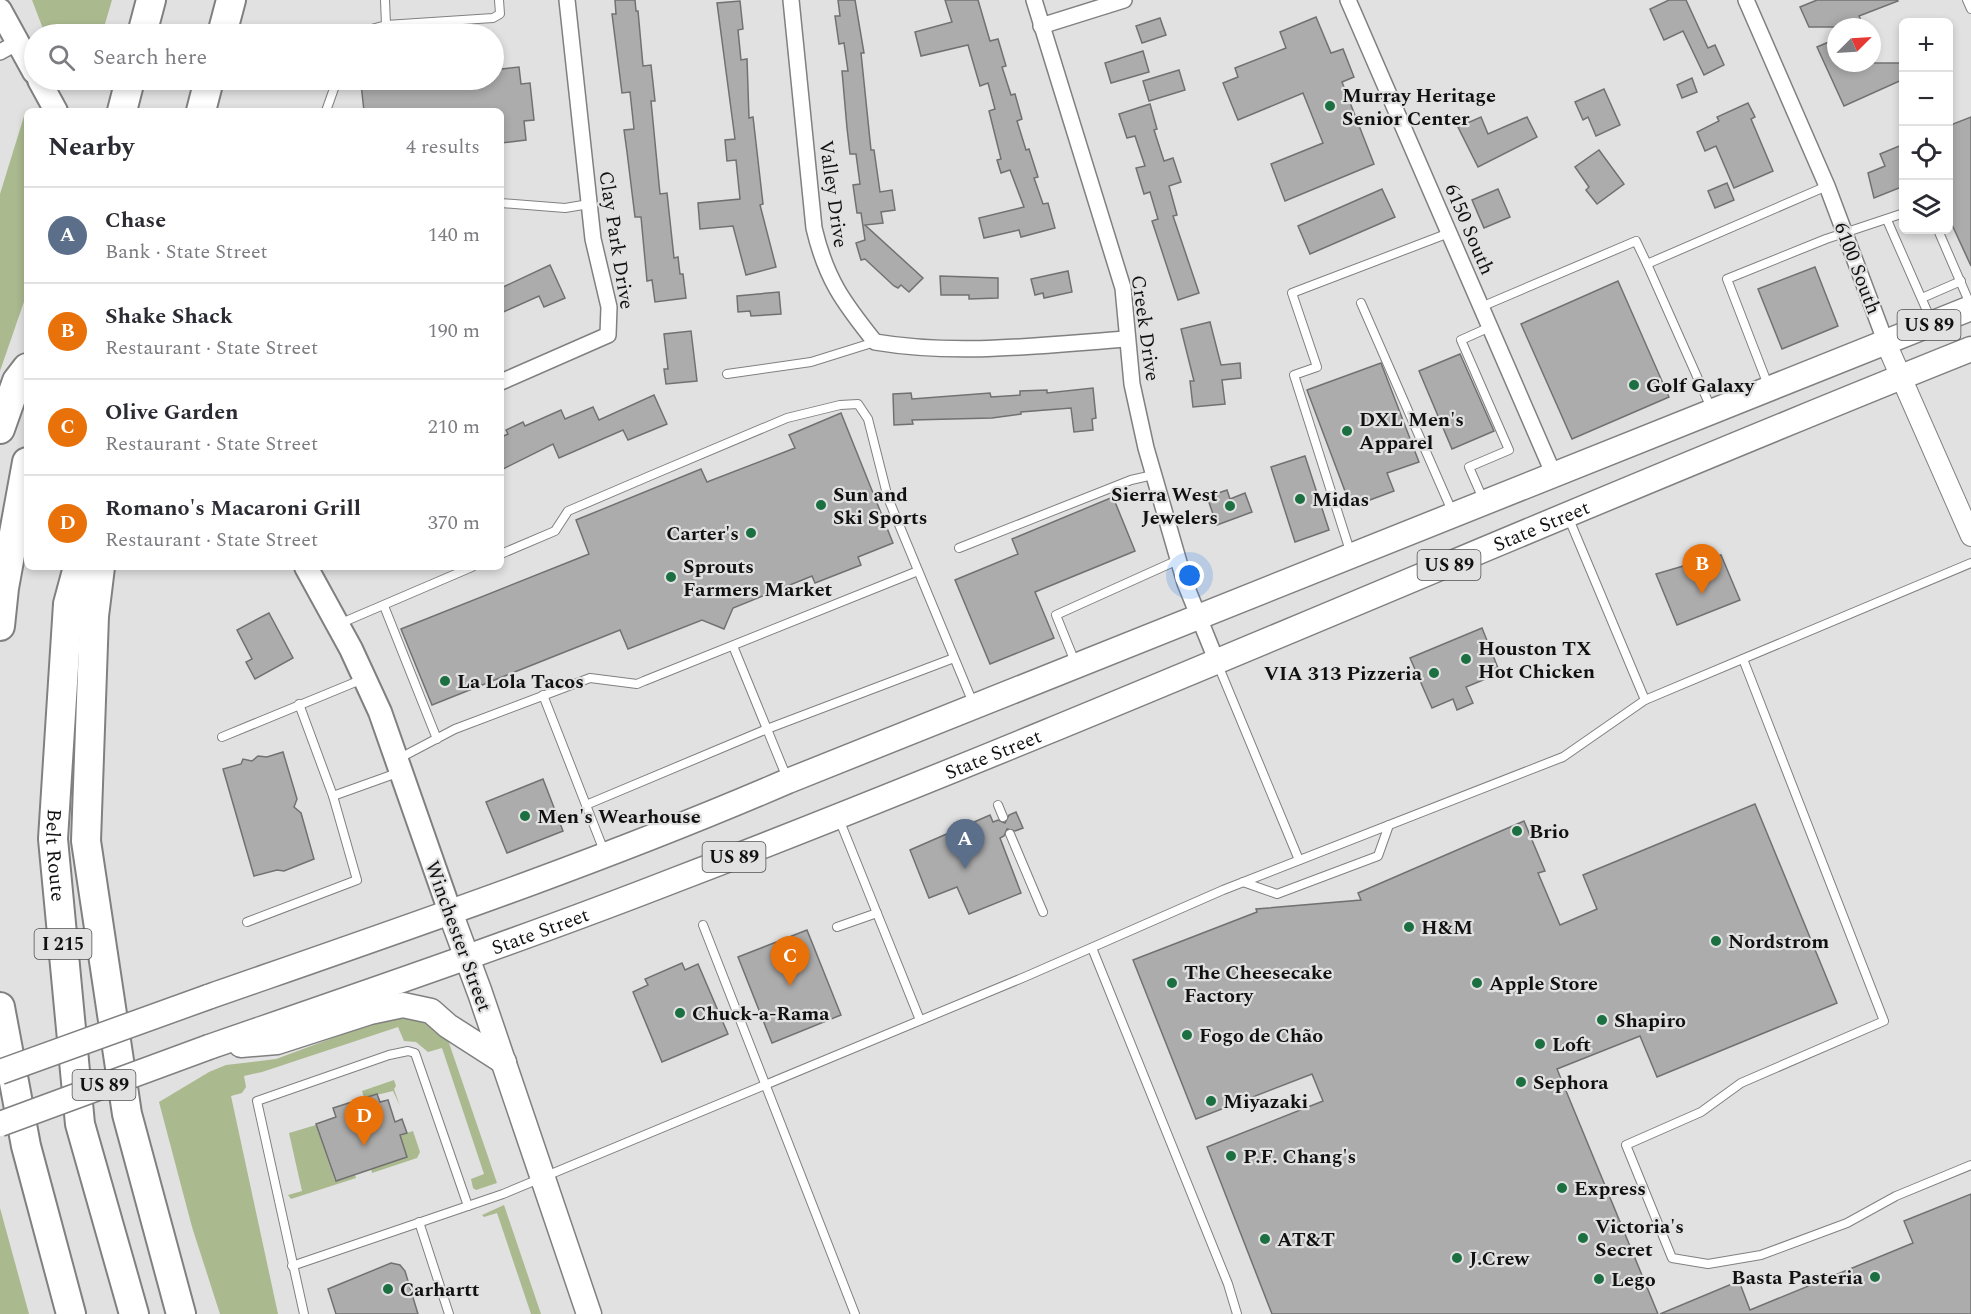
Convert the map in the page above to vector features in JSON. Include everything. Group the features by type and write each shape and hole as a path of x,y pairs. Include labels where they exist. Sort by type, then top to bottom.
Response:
{"highway":[{"path":"145,24 152,0"},
{"path":"225,24 231,0"},
{"path":"123,108 127,90"},
{"path":"202,108 206,90"},
{"path":"0,429 17,381 24,372"},
{"path":"0,626 3,588 24,478"},
{"name":"Belt Route","path":"77,570 68,604 53,839 80,1124 134,1314"},
{"path":"100,570 94,616 86,841 127,1114 181,1314"},
{"path":"0,1007 26,1146 70,1314"}],"main road":[{"path":"0,10 9,47 24,61"},
{"path":"45,90 54,108"},
{"name":"US 89","path":"0,1072 606,856 1971,307"},
{"name":"State Street","path":"0,1124 673,881 1217,662 1971,349"},
{"name":"Winchester Street","path":"308,570 364,678 399,765 504,1062 589,1314"},
{"path":"209,1047 277,1042 370,1012 404,1005 431,1011 504,1062"}],"street":[{"name":"Clay Park Drive","path":"504,381 608,335 609,306 593,239 567,0"},
{"name":"Valley Drive","path":"791,0 814,228 820,252 839,296 875,342"},
{"name":"Creek Drive","path":"1034,0 1123,288 1132,384 1153,474 1178,560 1198,618 1217,662"},
{"path":"1041,26 1124,0"},
{"name":"6150 South","path":"1348,0 1554,475"},
{"name":"6100 South","path":"1746,0 1827,186 1900,377 1971,536"},
{"path":"875,342 912,348 952,350 1127,339"}],"lane":[{"path":"385,0 386,24"},
{"path":"401,24 493,18 500,14 499,0"},
{"path":"1967,0 1971,9"},
{"path":"327,108 333,90"},
{"path":"1647,264 1827,186"},
{"path":"504,203 565,208 589,204"},
{"path":"1769,389 1727,279 1826,239 1845,235 1899,215"},
{"path":"1887,219 1933,324"},
{"path":"1352,556 1294,375 1317,367 1293,293 1449,233"},
{"path":"1940,234 1971,307"},
{"path":"1481,307 1636,241 1713,412"},
{"path":"1922,298 1961,281"},
{"path":"1361,303 1454,515"},
{"path":"1485,504 1469,466 1509,450 1461,340 1490,327"},
{"path":"727,374 811,362 875,342"},
{"path":"504,553 555,531 568,511 787,418 840,405 858,404 868,419 888,498 975,707"},
{"path":"959,548 1131,480 1153,474"},
{"path":"1567,515 1645,700"},
{"path":"1077,666 1056,615 1178,560"},
{"path":"292,1266 543,1178 1092,948 1243,882 1563,757 1645,700 1971,562"},
{"path":"338,625 465,570"},
{"path":"333,796 399,765 455,729 543,695 590,678 637,684 918,571"},
{"path":"384,606 437,739"},
{"path":"733,646 788,781"},
{"path":"586,805 767,729 954,658"},
{"path":"1743,658 1884,1022 1741,1083 1701,1112 1626,1145 1672,1258 1708,1264 1761,1255 1847,1223 1896,1196 1971,1165"},
{"path":"1217,662 1299,860"},
{"path":"222,736 364,678"},
{"path":"543,695 606,856"},
{"path":"247,922 357,880 333,796 299,704"},
{"path":"998,805 1004,817"},
{"path":"838,815 920,1020"},
{"path":"1243,882 1277,894 1378,856 1389,825"},
{"path":"1010,834 1043,912"},
{"path":"837,927 877,913"},
{"path":"703,925 855,1314"},
{"path":"1092,948 1227,1282 1237,1314"},
{"path":"303,1314 257,1101 378,1059 408,1051 415,1053 468,1206"},
{"path":"419,1222 449,1314"}],"green space":[{"path":"32,0 112,0 105,24 41,24"},
{"path":"24,116 24,302 0,371 0,194"},
{"path":"392,1016 423,1018 448,1040 497,1183 476,1190 473,1188 471,1179 484,1174 442,1048 428,1052 416,1042 404,1041 398,1027 244,1076 246,1087 242,1093 231,1096 278,1314 220,1314 192,1227 159,1102 209,1072 226,1065 276,1059"},
{"path":"394,1080 396,1086 394,1089 400,1106 393,1091 364,1098 362,1091"},
{"path":"316,1125 335,1181 355,1175 356,1178 291,1199 288,1195 302,1191 289,1133"},
{"path":"413,1131 420,1152 417,1158 372,1173 371,1169 407,1157 400,1135"},
{"path":"504,1205 541,1314 531,1314 497,1213 484,1217 482,1215"},
{"path":"0,1208 29,1314 0,1314"}],"building":[{"path":"615,0 635,0 643,66 651,65 655,101 651,101 660,194 667,193 674,258 678,257 686,298 655,302 652,280 647,281 641,217 635,217 624,130 634,129 630,92 622,93 612,14 616,14"},
{"path":"838,0 855,0 864,53 861,53 871,150 874,150 880,192 892,190 895,210 881,212 883,223 865,225 923,278 909,292 901,285 898,288 894,286 865,259 861,260 856,243 865,240 861,213 857,213 853,185 860,184 856,154 850,154 842,71 848,71 844,43 839,44 835,16 840,16"},
{"path":"945,0 978,0 990,41 998,39 1006,66 1002,67 1011,95 1015,94 1022,119 1017,121 1038,177 1034,178 1043,204 1048,203 1055,228 1021,237 1019,230 984,238 979,218 1024,207 1010,170 1001,173 997,160 1001,159 989,111 995,109 988,83 980,86 968,45 921,56 915,32 952,22"},
{"path":"1669,0 1686,0 1708,48 1715,45 1724,65 1704,75 1683,31 1664,40 1650,9"},
{"path":"1817,0 1898,1 1859,16 1860,18 1827,18 1827,27 1809,27 1800,7"},
{"path":"740,1 743,29 738,30 741,60 747,59 749,118 753,117 763,204 760,205 776,267 746,275 733,226 700,229 698,203 740,199 736,160 727,161 725,140 735,139 717,3"},
{"name":"Murray Heritage Senior Center","path":"1316,17 1331,53 1343,49 1354,77 1342,82 1374,164 1285,201 1271,164 1323,143 1303,93 1238,120 1223,83 1238,77 1235,68 1286,48 1280,32"},
{"path":"1160,18 1166,35 1142,43 1136,26"},
{"path":"1827,43 1827,69 1817,47"},
{"path":"1143,51 1149,72 1111,83 1105,63"},
{"path":"1881,63 1899,63 1899,81 1844,106 1828,72 1881,72"},
{"path":"519,67 521,84 530,83 534,120 524,121 526,140 504,143 504,108 364,108 362,90 504,90 504,69"},
{"path":"1179,70 1185,90 1149,101 1143,81"},
{"path":"1692,78 1697,92 1682,98 1677,85"},
{"path":"1604,89 1620,125 1596,136 1588,117 1583,120 1575,102"},
{"path":"1748,103 1755,117 1751,119 1773,171 1734,188 1716,146 1705,151 1697,132 1719,121 1717,117"},
{"path":"1150,104 1157,129 1154,130 1164,161 1173,158 1181,182 1169,186 1177,215 1173,216 1199,293 1178,300 1152,221 1158,219 1150,192 1144,194 1136,168 1145,166 1135,136 1127,138 1119,114"},
{"path":"1481,117 1488,134 1527,117 1537,137 1478,167 1458,127"},
{"path":"1971,117 1971,266 1953,227 1953,124"},
{"path":"1899,146 1899,188 1874,198 1868,173 1885,166 1880,154"},
{"path":"1599,150 1624,184 1597,204 1586,190 1589,187 1575,167"},
{"path":"1727,183 1734,200 1715,208 1708,191"},
{"path":"1382,189 1395,217 1310,254 1298,226"},
{"path":"1498,189 1510,217 1484,228 1472,200"},
{"path":"550,265 565,298 544,307 539,296 504,312 504,287"},
{"path":"1815,267 1838,326 1782,349 1758,289"},
{"path":"1068,271 1072,292 1044,298 1043,293 1035,295 1031,279"},
{"path":"940,276 998,278 998,298 969,299 969,295 941,295"},
{"path":"1618,281 1669,397 1572,439 1521,324"},
{"path":"779,292 781,314 751,316 750,311 738,312 737,296"},
{"path":"1210,322 1221,365 1240,363 1241,378 1222,380 1225,404 1193,407 1190,381 1194,381 1181,329"},
{"path":"691,331 697,381 666,384 664,369 668,369 664,334"},
{"path":"1460,354 1494,431 1452,449 1419,371"},
{"name":"DXL Men's Apparel","path":"1381,363 1419,462 1387,473 1394,491 1351,507 1307,390"},
{"path":"1093,388 1096,418 1092,419 1093,430 1074,432 1071,408 1021,412 1021,414 992,418 912,420 913,424 894,425 893,394 911,393 912,399 990,393 991,397 1020,395 1020,391 1047,390 1047,393"},
{"path":"654,395 667,424 628,440 623,430 559,458 553,444 504,468 504,436 508,434 506,430 523,422 525,426 561,410 565,419 593,407 599,420"},
{"path":"841,413 893,543 858,557 861,565 815,583 812,576 733,608 724,629 702,620 628,649 620,630 432,705 401,629 589,554 576,520 701,469 707,482 795,448 789,435"},
{"name":"Midas","path":"1305,456 1329,530 1295,542 1271,467"},
{"name":"Sierra West Jewelers","path":"1227,490 1230,499 1245,493 1252,512 1217,525 1207,497"},
{"path":"1113,497 1135,551 1035,592 1054,638 990,664 955,580 1018,554 1012,539"},
{"path":"1721,555 1740,600 1677,625 1656,574"},
{"path":"269,613 293,658 255,679 246,662 252,659 237,630"},
{"path":"1482,628 1500,673 1466,687 1473,703 1457,710 1453,699 1432,708 1410,658"},
{"path":"283,752 297,799 294,807 301,813 314,859 284,871 277,870 254,876 223,769 241,764 243,759 252,761 258,756 267,757"},
{"name":"Men's Wearhouse","path":"543,779 563,831 507,853 486,802"},
{"path":"1755,804 1837,1003 1657,1077 1640,1036 1557,1069 1658,1314 1272,1314 1207,1147 1323,1101 1312,1074 1196,1119 1133,960 1257,912 1256,909 1361,900 1358,893 1524,821 1545,871 1538,873 1560,925 1597,909 1583,875"},
{"path":"1016,812 1023,828 1015,831 1007,829 1004,836 1000,838 1021,893 969,914 957,887 929,898 910,850 990,815 993,822 998,820 1005,823 1009,815"},
{"path":"807,930 841,1015 772,1043 738,957"},
{"name":"Chuck-a-Rama","path":"682,963 685,970 698,964 728,1034 662,1062 633,992 648,985 645,979"},
{"path":"377,1094 380,1102 388,1100 395,1122 402,1119 407,1133 400,1135 407,1157 336,1181 316,1124 336,1117 333,1108"},
{"path":"1971,1194 1971,1314 1660,1314 1739,1281 1750,1310 1913,1243 1904,1221"},
{"path":"391,1263 400,1265 405,1271 418,1314 336,1314 328,1289"}],"place":[{"name":"Murray Heritage Senior Center","path":"1330,106"},
{"name":"Golf Galaxy","path":"1634,385"},
{"name":"DXL Men's Apparel","path":"1347,431"},
{"name":"Midas","path":"1300,499"},
{"name":"Sun and Ski Sports","path":"821,505"},
{"name":"Sierra West Jewelers","path":"1230,506"},
{"name":"Carter's","path":"751,533"},
{"name":"Sprouts Farmers Market","path":"671,577"},
{"name":"Shake Shack","path":"1702,594"},
{"name":"Houston TX Hot Chicken","path":"1466,659"},
{"name":"VIA 313 Pizzeria","path":"1434,673"},
{"name":"La Lola Tacos","path":"445,681"},
{"name":"Men's Wearhouse","path":"525,816"},
{"name":"Brio","path":"1517,831"},
{"name":"Chase","path":"965,869"},
{"name":"H&M","path":"1409,927"},
{"name":"Nordstrom","path":"1716,941"},
{"name":"The Cheesecake Factory","path":"1172,983"},
{"name":"Apple Store","path":"1477,983"},
{"name":"Olive Garden","path":"790,986"},
{"name":"Chuck-a-Rama","path":"680,1013"},
{"name":"Shapiro","path":"1602,1020"},
{"name":"Fogo de Chão","path":"1187,1035"},
{"name":"Loft","path":"1540,1044"},
{"name":"Sephora","path":"1521,1082"},
{"name":"Miyazaki","path":"1211,1101"},
{"name":"Romano's Macaroni Grill","path":"364,1146"},
{"name":"P.F. Chang's","path":"1231,1156"},
{"name":"Express","path":"1562,1188"},
{"name":"Victoria's Secret","path":"1583,1238"},
{"name":"AT&T","path":"1265,1239"},
{"name":"J.Crew","path":"1457,1258"},
{"name":"Basta Pasteria","path":"1875,1277"},
{"name":"Lego","path":"1599,1279"},
{"name":"Carhartt","path":"388,1289"}]}
